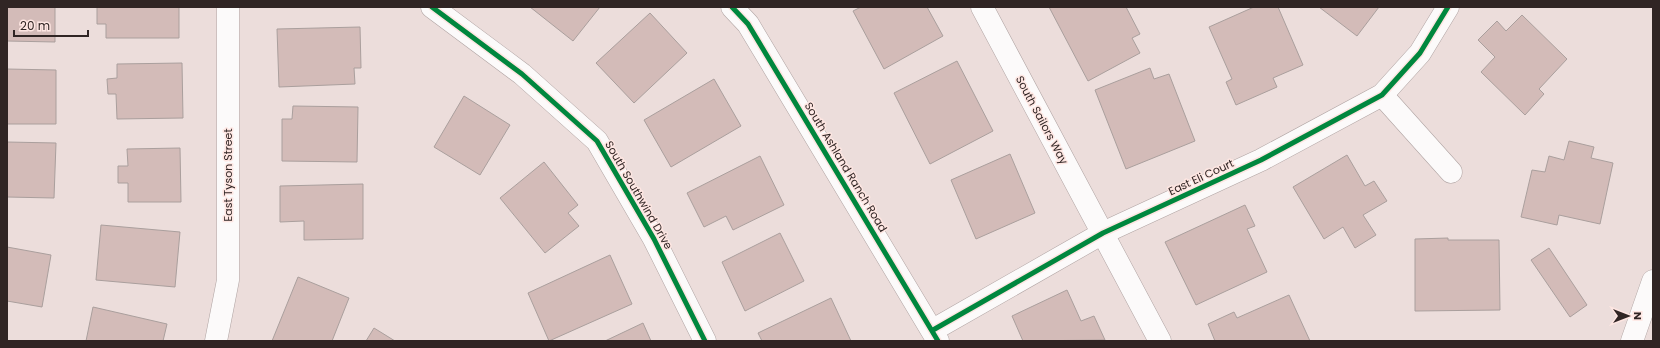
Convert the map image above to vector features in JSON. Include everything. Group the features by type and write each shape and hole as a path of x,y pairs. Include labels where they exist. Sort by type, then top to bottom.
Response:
{"street":[{"name":"East Tyson Street","path":"216,341 228,280 228,7"},
{"name":"South Southwind Drive","path":"432,7 522,74 597,141 654,239 705,341"},
{"name":"South Ashland Ranch Road","path":"732,7 748,24 935,336"},
{"name":"South Sailors Way","path":"982,7 1160,341"},
{"name":"East Eli Court","path":"935,336 1103,233 1262,160 1382,95 1420,53 1448,7"},
{"path":"1382,95 1451,172"},
{"path":"1632,341 1653,281"}],"building":[{"path":"7,7 55,7 55,42 7,41"},
{"path":"97,7 179,7 179,38 106,38 106,24 97,24"},
{"path":"530,7 600,7 573,41"},
{"path":"861,7 927,7 943,36 884,69 853,11"},
{"path":"1049,7 1126,7 1140,34 1132,38 1140,53 1088,81"},
{"path":"1254,7 1278,7 1303,65 1273,78 1277,87 1236,105 1226,82 1232,79 1209,27"},
{"path":"1319,7 1379,7 1357,36"},
{"path":"650,13 687,53 634,103 596,63"},
{"path":"1522,15 1567,59 1539,89 1544,94 1525,115 1481,72 1495,57 1478,40 1497,21 1506,31"},
{"path":"360,27 361,68 354,68 355,84 279,87 277,29"},
{"path":"957,61 993,131 930,164 894,93"},
{"path":"182,63 183,118 117,119 116,94 108,94 107,79 117,78 117,64"},
{"path":"1150,68 1154,79 1169,74 1195,141 1126,169 1095,90"},
{"path":"7,69 56,70 56,124 7,124"},
{"path":"714,79 741,126 671,167 644,120"},
{"path":"464,96 510,125 480,175 434,147"},
{"path":"293,106 358,107 357,162 282,161 282,119 292,119"},
{"path":"1569,141 1594,147 1591,158 1613,163 1600,224 1559,215 1557,225 1521,217 1532,170 1545,172 1549,156 1564,160"},
{"path":"7,142 56,143 54,198 7,197"},
{"path":"180,148 181,202 128,202 128,183 118,183 118,166 128,166 127,149"},
{"path":"1010,154 1035,213 976,239 951,180"},
{"path":"1347,155 1365,186 1374,181 1387,201 1363,215 1376,235 1355,248 1343,227 1324,239 1293,187"},
{"path":"760,156 784,205 733,230 726,216 704,227 687,193"},
{"path":"544,162 578,205 568,213 579,226 545,253 500,198"},
{"path":"363,184 363,239 304,240 304,221 280,222 280,186"},
{"path":"1245,205 1255,226 1247,229 1267,272 1196,305 1165,242"},
{"path":"101,225 180,232 175,287 96,280"},
{"path":"780,233 804,281 745,311 722,262"},
{"path":"1448,238 1448,240 1499,240 1500,310 1415,311 1415,239"},
{"path":"7,247 51,255 42,307 7,301"},
{"path":"1549,248 1587,305 1570,317 1531,260"},
{"path":"610,255 632,304 549,341 528,293"},
{"path":"298,277 349,298 332,341 272,341"},
{"path":"1067,290 1081,321 1094,316 1105,340 1023,341 1012,316"},
{"path":"1289,295 1310,341 1215,341 1208,324 1234,312 1237,318"},
{"path":"831,298 851,341 762,341 758,333"},
{"path":"93,307 167,324 163,341 86,341"},
{"path":"643,323 651,341 605,341"},
{"path":"374,328 395,341 366,341"}],"cycle path":[{"path":"432,7 522,74 597,141 654,239 705,341"},
{"path":"732,7 748,24 938,341"},
{"path":"933,330 1103,233 1261,160 1382,95 1420,53 1448,7"}]}
